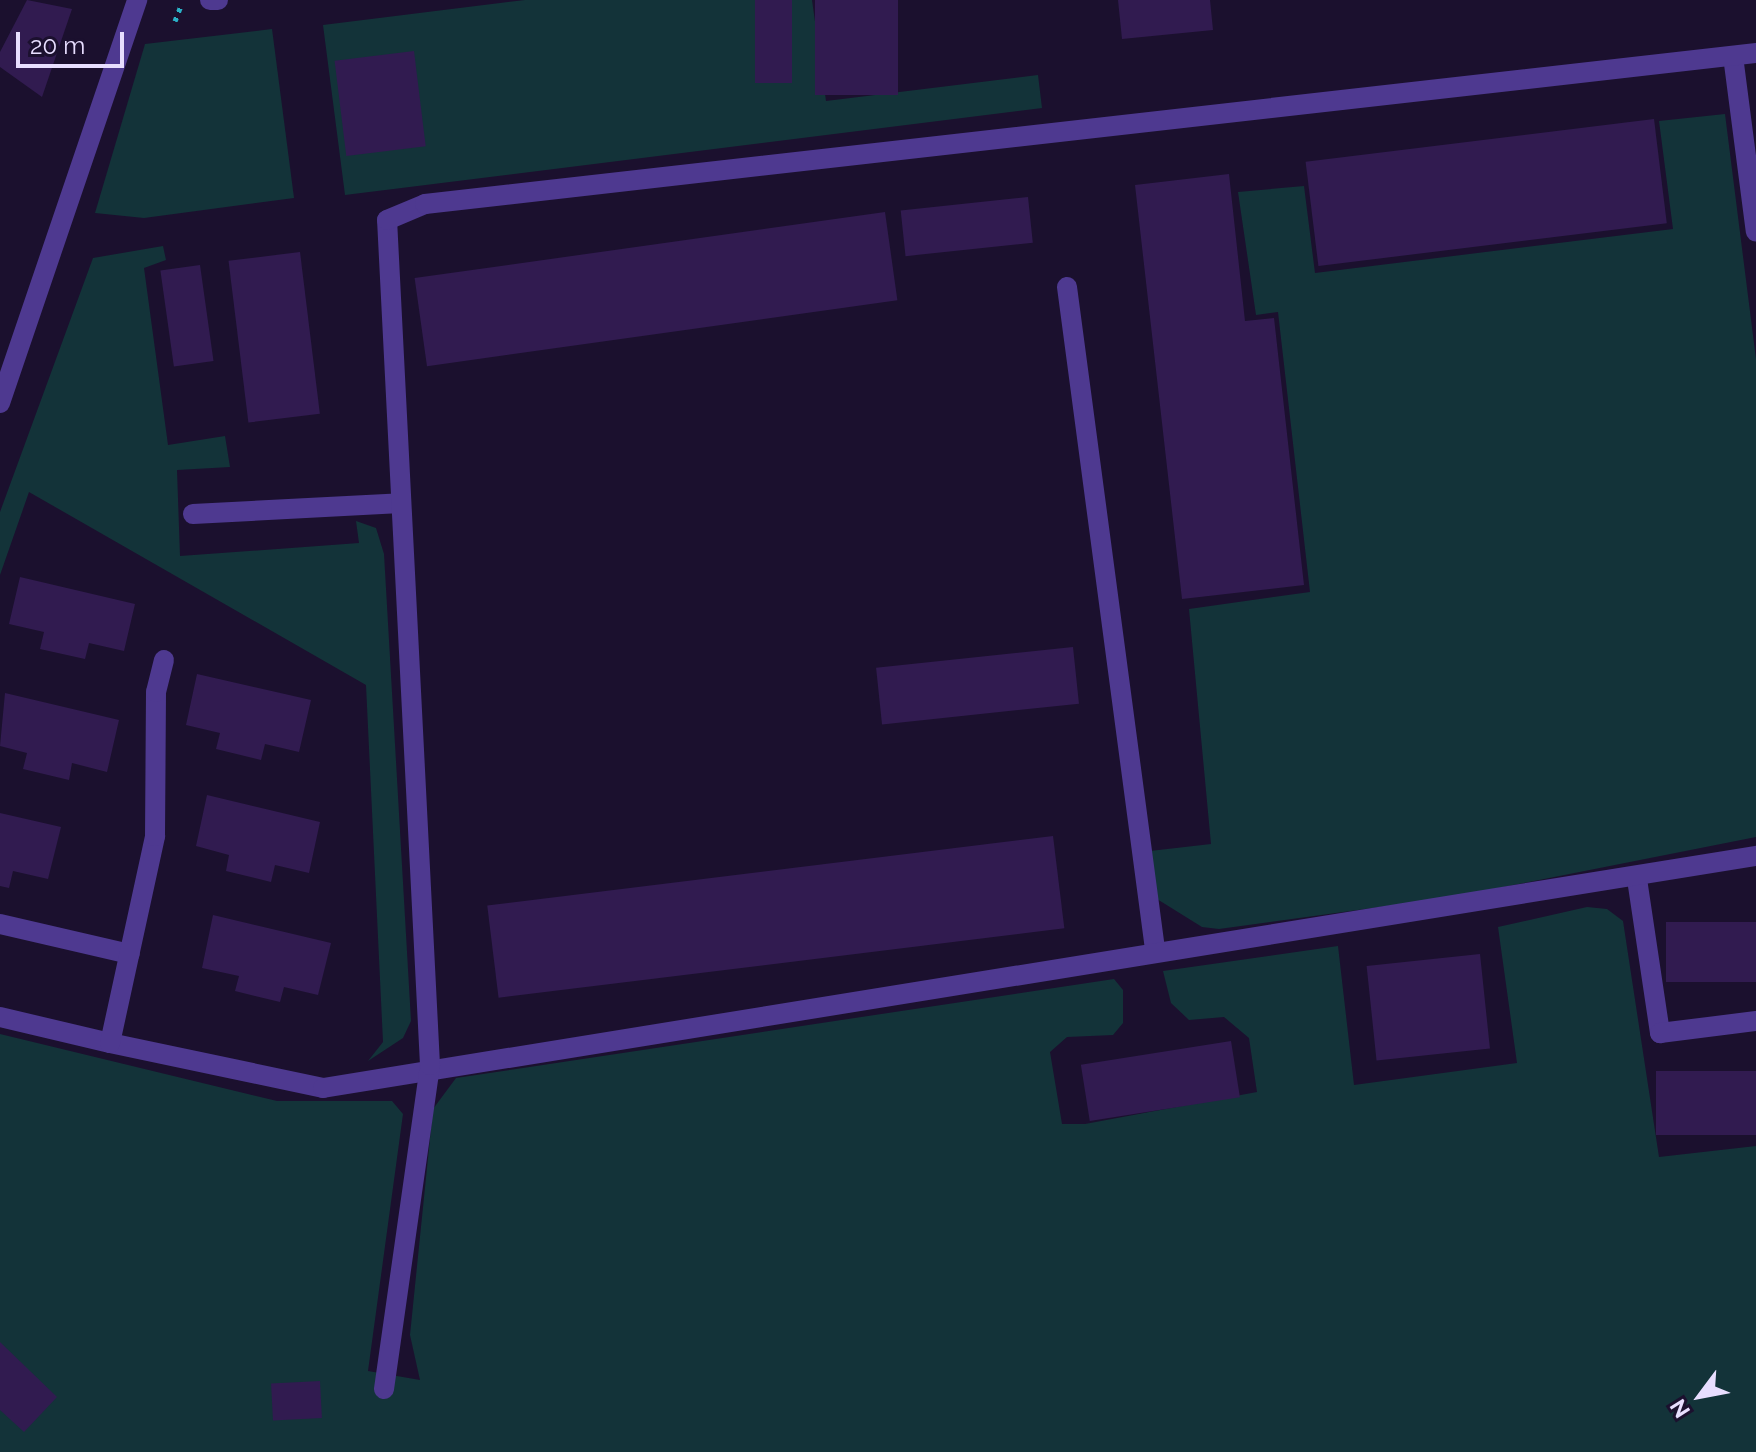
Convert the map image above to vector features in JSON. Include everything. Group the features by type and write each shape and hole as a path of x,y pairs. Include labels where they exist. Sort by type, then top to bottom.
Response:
{"street":[{"path":"0,403 137,0"},
{"path":"384,1389 430,1065 387,220 425,204 1756,53"},
{"path":"1733,56 1756,232"},
{"path":"1067,287 1155,949"},
{"path":"193,514 401,503"},
{"path":"110,1043 155,836 156,692 164,660"},
{"path":"0,1017 323,1088 430,1065 1155,949 1637,879 1756,856"},
{"path":"1637,879 1660,1033 1756,1021"},
{"path":"0,924 130,954"}],"path":[{"path":"175,21 183,0"}],"green space":[{"path":"525,0 812,0 826,101 1038,75 1042,108 345,195 323,25"},
{"path":"272,29 294,198 144,218 95,213 145,44"},
{"path":"1725,114 1756,359 1756,837 1453,897 1219,929 1202,927 1157,899 1150,851 1211,844 1189,609 1310,592 1278,312 1256,315 1238,192 1304,186 1315,273 1673,229 1659,121"},
{"path":"163,246 166,260 144,268 168,445 225,436 230,467 177,470 180,556 359,543 356,521 376,528 384,554 411,1021 403,1038 368,1061 383,1042 366,685 29,492 0,575 0,512 93,258"},
{"path":"1587,907 1607,909 1623,921 1659,1157 1756,1146 1756,1452 0,1452 0,1034 277,1101 392,1101 403,1114 368,1371 420,1380 410,1335 433,1109 456,1078 1114,979 1123,990 1123,1023 1113,1035 1067,1037 1050,1052 1062,1124 1085,1124 1257,1092 1249,1038 1224,1017 1189,1020 1171,1003 1163,971 1338,946 1354,1085 1517,1063 1498,927"}],"building":[{"path":"27,0 72,9 42,97 0,67 0,52"},
{"path":"755,0 792,0 792,83 755,83"},
{"path":"815,0 898,0 898,95 815,95"},
{"path":"1118,0 1210,0 1213,30 1122,39"},
{"path":"414,51 426,146 346,156 335,61"},
{"path":"1654,119 1667,223 1318,266 1306,162"},
{"path":"1229,174 1245,321 1274,318 1304,585 1182,599 1135,185"},
{"path":"1028,197 1033,243 906,256 901,210"},
{"path":"885,212 897,300 427,366 415,278"},
{"path":"300,252 320,414 248,423 229,261"},
{"path":"200,265 213,361 174,367 160,271"},
{"path":"20,577 135,604 124,651 89,643 85,659 40,649 44,632 9,624"},
{"path":"1073,647 1079,704 882,724 876,668"},
{"path":"197,674 311,700 299,752 265,744 261,760 216,749 220,733 186,725"},
{"path":"5,693 119,720 107,772 72,763 69,780 23,769 27,753 0,746"},
{"path":"207,795 320,822 309,873 275,865 271,882 226,871 229,855 196,846"},
{"path":"0,813 61,827 48,879 13,871 9,888 0,886"},
{"path":"1053,836 1064,928 499,998 487,905"},
{"path":"213,915 331,943 318,995 284,987 280,1002 235,991 239,976 202,968"},
{"path":"1666,922 1756,922 1756,982 1666,982"},
{"path":"1480,954 1490,1048 1377,1060 1367,966"},
{"path":"1231,1041 1240,1097 1090,1121 1081,1065"},
{"path":"1656,1071 1756,1071 1756,1135 1656,1135"},
{"path":"0,1342 57,1397 24,1432 0,1410"},
{"path":"320,1381 322,1418 273,1421 271,1384"}]}
